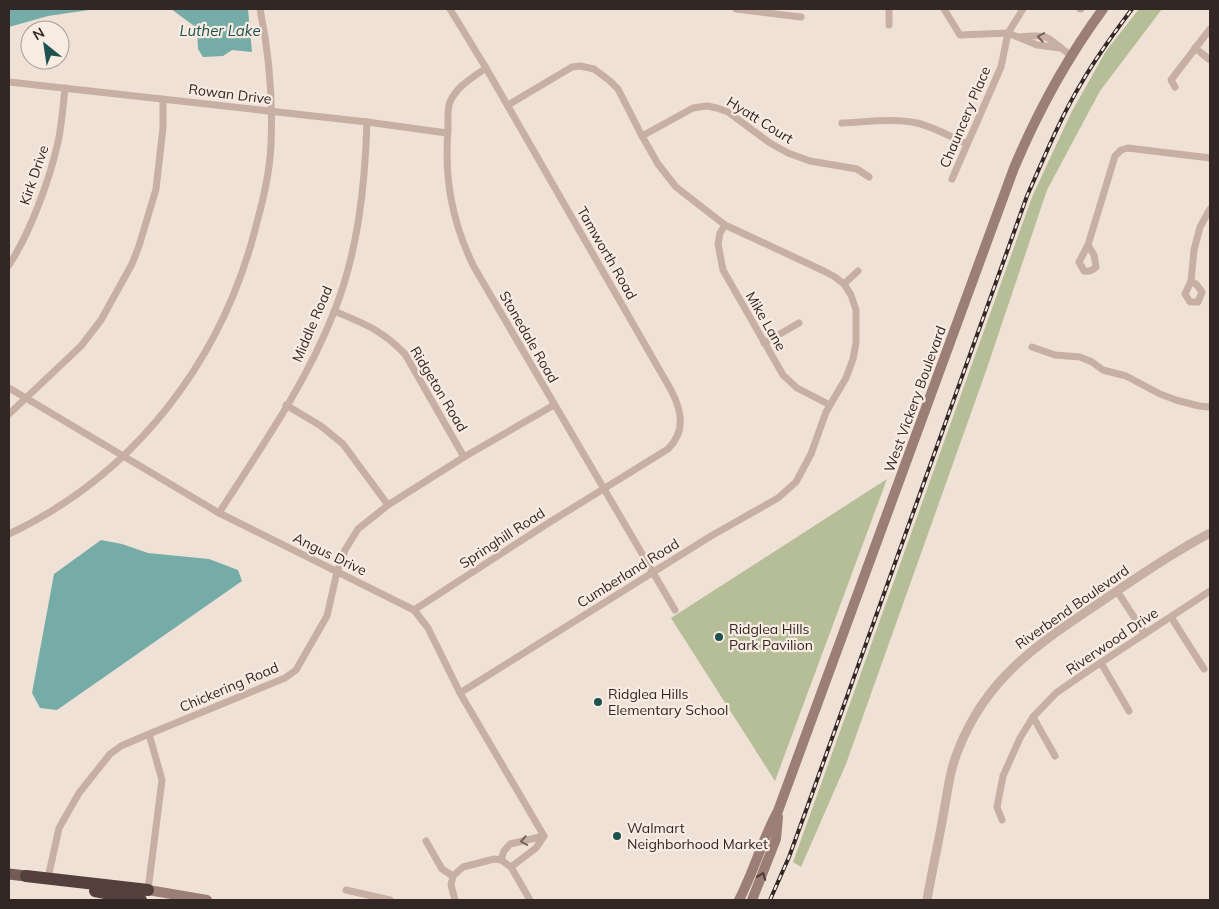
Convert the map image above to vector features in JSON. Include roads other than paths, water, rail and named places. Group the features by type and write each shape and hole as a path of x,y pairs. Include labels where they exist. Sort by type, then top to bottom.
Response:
{"highway":[{"path":"26,876 48,878 144,895"},
{"path":"26,876 144,895"}],"main road":[{"name":"West Vickery Boulevard","path":"739,900 748,882 766,834 778,811 1000,204 1026,140 1042,107 1103,9"},
{"name":"West Vickery Boulevard","path":"752,900 776,839 778,811"},
{"path":"9,874 26,876"},
{"path":"144,895 207,900"}],"street":[{"path":"9,534 34,522 76,496 124,457 153,426 191,376 236,291 252,245 261,207 271,145 268,56 260,9"},
{"name":"Tamworth Road","path":"450,9 508,105 671,390 680,412 680,430 674,443 668,449 604,489"},
{"path":"736,9 801,17"},
{"path":"889,25 890,9"},
{"path":"944,9 960,35 1008,33 1037,45 1060,48 1072,56"},
{"name":"Chauncery Place","path":"952,180 1000,67 1008,33 1023,9"},
{"path":"1175,87 1171,80 1210,30"},
{"path":"1195,48 1210,60"},
{"path":"508,105 572,67 587,67 600,73 618,89 658,164 676,187 725,225 824,271 844,284 858,271"},
{"name":"Stonedale Road","path":"486,68 456,90 449,104 447,179 451,205 466,251 675,610"},
{"name":"Rowan Drive","path":"9,82 367,122 447,133"},
{"name":"Kirk Drive","path":"9,265 45,187 58,142 65,88"},
{"path":"9,414 81,346 101,320 132,264 156,188 163,128 164,99"},
{"name":"Hyatt Court","path":"642,136 680,114 693,108 707,106 728,112 770,144 788,153 810,160 857,169 869,177"},
{"path":"842,123 902,120 918,123 967,144"},
{"name":"Middle Road","path":"219,513 299,385 334,312 352,253 360,217 366,156 367,122"},
{"path":"1088,245 1115,156 1121,150 1128,148 1210,158"},
{"path":"1191,281 1194,250 1200,227 1210,208"},
{"name":"Mike Lane","path":"725,225 720,233 718,244 723,270 764,343 787,380 797,388 830,405"},
{"name":"Cumberland Road","path":"460,692 711,536 778,498 796,482 804,470 826,412 846,378 853,359 856,343 856,310 851,295 844,284"},
{"name":"Ridgeton Road","path":"334,312 374,328 392,340 405,354 464,457"},
{"path":"764,343 800,323"},
{"path":"1032,347 1055,355 1080,357 1092,362 1103,370 1126,376 1160,394 1199,406 1210,407"},
{"name":"Angus Drive","path":"9,388 219,513 414,610 428,628 460,692 544,836"},
{"path":"286,405 321,426 342,444 388,505"},
{"name":"Chickering Road","path":"48,878 59,828 78,792 110,754 121,746 149,734 283,680 296,670 327,616 337,572 345,550 358,529 388,505 464,457 554,405"},
{"name":"Springhill Road","path":"414,610 604,489"},
{"name":"Riverbend Boulevard","path":"927,900 952,768 966,731 1002,678 1043,640 1193,542 1210,533"},
{"path":"1117,591 1145,634"},
{"name":"Riverwood Drive","path":"1002,820 997,807 1002,776 1020,738 1033,718 1056,693 1210,591"},
{"path":"1171,617 1204,669"},
{"path":"1101,662 1129,711"},
{"path":"1033,718 1055,756"},
{"path":"144,895 162,780 149,734"},
{"path":"501,860 504,851 510,844 544,836"},
{"path":"511,867 536,848 544,836"},
{"path":"426,840 442,869 453,876"},
{"path":"455,900 451,885 453,876 463,867 494,859 501,860 511,867 530,900"},
{"path":"346,890 361,897 390,900"}],"water":[{"path":"9,9 96,9 34,20 20,20 20,24 9,27"},
{"name":"Luther Lake","path":"171,9 248,9 252,52 232,50 223,56 203,57 198,49 197,28"},
{"path":"101,540 122,544 148,553 209,559 238,570 242,581 57,710 40,708 32,693 54,574"}],"railway":[{"path":"770,900 789,857 808,805 1027,196 1074,96 1088,72 1132,9"}],"place":[{"name":"Ridglea Hills Park Pavilion","path":"719,637"},
{"name":"Ridglea Hills Elementary School","path":"598,702"},
{"name":"Walmart Neighborhood Market","path":"617,836"}]}
